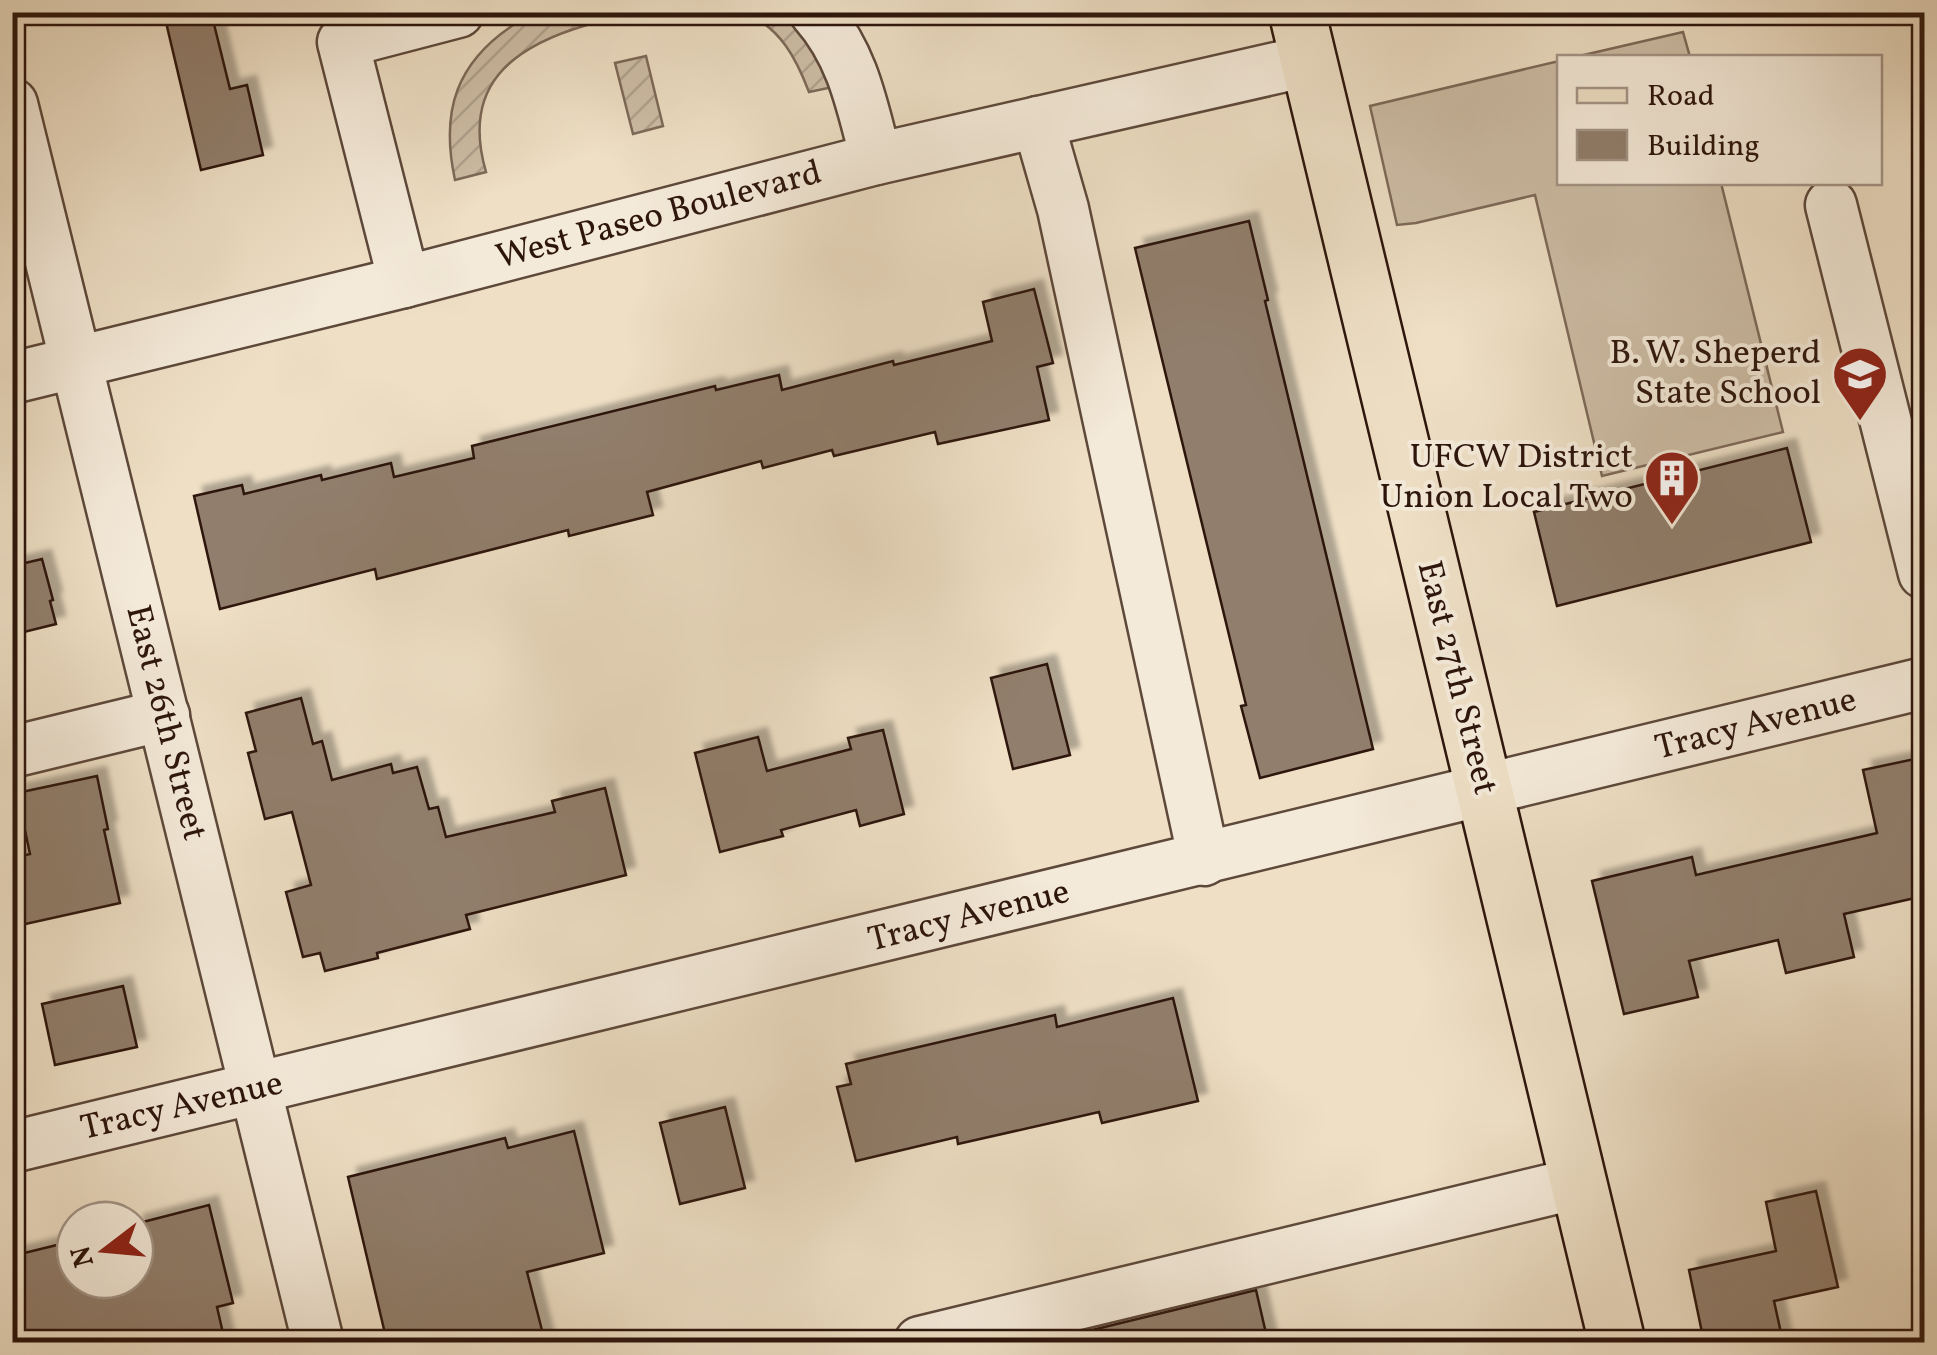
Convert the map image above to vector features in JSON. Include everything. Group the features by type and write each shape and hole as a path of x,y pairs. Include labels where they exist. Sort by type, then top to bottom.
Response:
{"main road":[{"name":"East 27th Street","path":"1302,37 1617,1342"}],"street":[{"path":"404,282 343,42 458,12"},
{"path":"815,12 835,36 853,70 876,159"},
{"name":"West Paseo Boulevard","path":"12,378 404,282 876,159 1038,122 1302,37"},
{"name":"East 26th Street","path":"12,104 318,1342"},
{"path":"1038,122 1063,208 1204,860"},
{"path":"1831,205 1915,502 1924,573"},
{"name":"Tracy Avenue","path":"12,1147 1924,683"},
{"path":"12,752 164,715"},
{"path":"920,1342 1578,1183"}],"shaded area":[{"path":"531,12 584,13 587,25 536,45 499,74 487,93 481,116 480,142 486,172 455,180 450,132 458,90 480,53 518,22 517,16"},
{"path":"746,13 796,13 838,86 809,92 786,46 769,27"},
{"path":"1683,32 1689,55 1584,55"},
{"path":"646,56 663,126 633,134 615,63"},
{"path":"1557,61 1557,185 1721,185 1783,432 1602,476 1535,195 1397,225 1370,106"}],"building":[{"path":"186,12 211,12 230,89 247,85 263,155 201,170 165,18"},
{"path":"1249,221 1373,749 1260,778 1241,706 1246,705 1135,248"},
{"path":"1034,289 1053,363 1037,367 1049,420 938,444 935,432 834,456 832,450 763,468 761,461 647,492 653,515 569,536 568,530 377,579 375,569 220,609 194,496 242,485 244,494 391,463 394,477 474,458 472,446 715,386 716,390 779,375 782,390 893,361 894,365 992,341 983,302"},
{"name":"UFCW District Union Local Two","path":"1787,448 1811,542 1557,606 1534,512"},
{"path":"42,559 56,624 12,635 12,566"},
{"path":"1047,664 1070,755 1013,769 991,678"},
{"path":"301,698 313,744 322,741 332,780 391,764 393,773 417,767 429,809 438,807 446,837 555,812 552,801 605,788 626,875 466,915 470,929 325,971 320,953 303,957 286,892 311,885 292,812 265,819 248,753 256,751 246,713"},
{"path":"883,730 904,814 860,826 856,810 781,830 783,836 720,852 695,753 758,737 767,771 851,749 848,738"},
{"path":"1924,757 1924,896 1844,914 1854,957 1786,973 1778,940 1689,961 1698,997 1624,1014 1592,881 1692,857 1696,875 1877,833 1863,770"},
{"path":"97,776 120,903 12,927 12,858 30,854 17,793"},
{"path":"123,986 137,1047 55,1065 42,1004"},
{"path":"1173,998 1198,1101 1102,1123 1099,1112 958,1144 957,1137 856,1161 837,1087 851,1084 846,1064 1055,1015 1057,1027"},
{"path":"725,1107 745,1188 680,1204 660,1123"},
{"path":"574,1131 604,1253 527,1272 545,1342 387,1342 348,1177 505,1138 508,1148"},
{"path":"1816,1191 1838,1287 1774,1301 1783,1342 1704,1342 1689,1270 1776,1251 1766,1202"},
{"path":"209,1205 233,1303 217,1307 225,1342 12,1342 12,1256 55,1245 55,1300 155,1300 155,1219"},
{"path":"1256,1290 1268,1342 1085,1342 1084,1332"}],"place":[{"name":"B. W. Sheperd State School","path":"1860,423"},
{"name":"UFCW District Union Local Two","path":"1672,527"}]}
